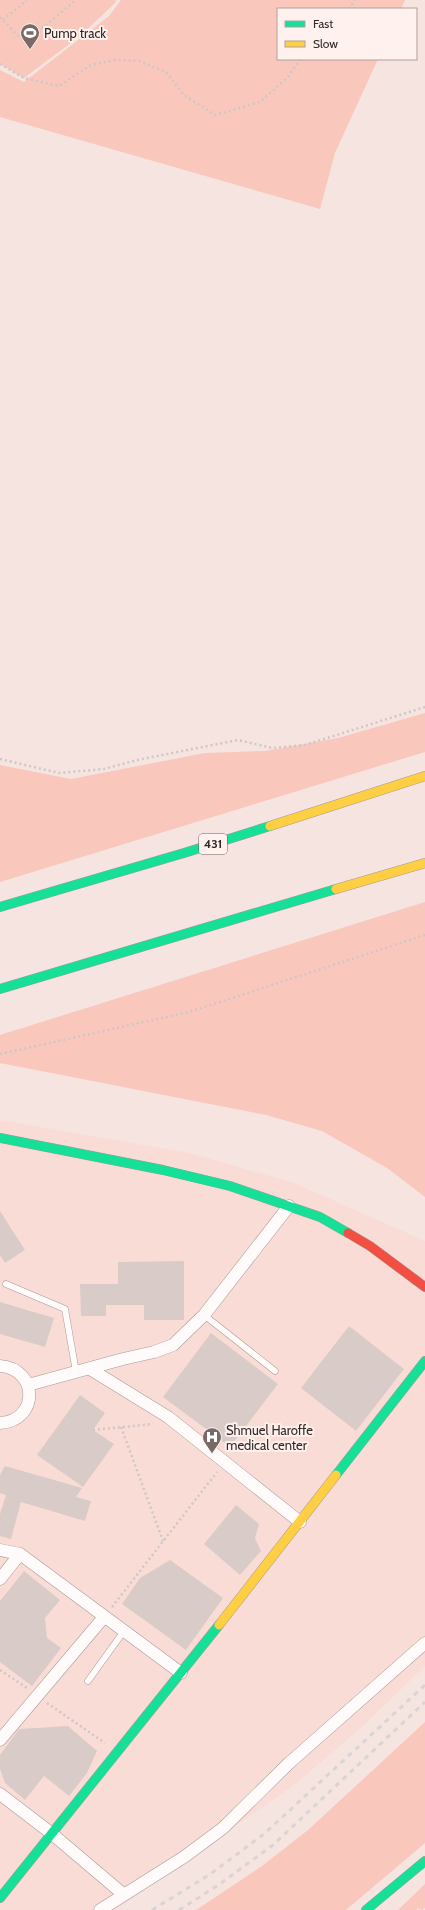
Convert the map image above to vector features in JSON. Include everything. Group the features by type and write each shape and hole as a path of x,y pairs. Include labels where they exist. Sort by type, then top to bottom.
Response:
{"main road":[{"name":"431","path":"0,907 184,853 425,776"},
{"path":"0,989 425,863"},
{"path":"0,1138 163,1170 230,1186 289,1206 320,1217 370,1246 425,1287"},
{"path":"0,1898 181,1673 425,1361"},
{"path":"366,1910 425,1860"}],"street":[{"path":"28,1385 154,1352 173,1344 204,1315 289,1206"},
{"path":"0,1366 16,1370 24,1377 28,1385 29,1399 23,1412 16,1419 0,1423"},
{"path":"90,1369 174,1422 300,1522"},
{"path":"0,1550 20,1554 181,1673"},
{"path":"0,1578 20,1554"},
{"path":"0,1740 104,1617"},
{"path":"100,1910 123,1894 184,1857 223,1828 288,1764 425,1643"},
{"path":"0,1794 51,1833 123,1894"}],"lane":[{"path":"6,1284 65,1309 76,1372"},
{"path":"204,1315 276,1371"},
{"path":"88,1682 124,1631"}],"path":[{"path":"3,20 26,0"},
{"path":"0,17 17,35 25,40 29,39 76,0"},
{"path":"0,64 24,78 59,86 91,66 116,60 139,61 166,72 184,95 214,116 260,102 288,77 299,60"},
{"path":"0,759 59,773 104,769 137,760 238,740 272,748 305,745 425,707"},
{"path":"0,1054 189,1012 425,935"},
{"path":"93,1430 174,1422"},
{"path":"122,1427 163,1541"},
{"path":"104,1617 225,1462"},
{"path":"0,1670 117,1752"}],"shaded area":[{"name":"Pump track","path":"0,0 116,0 115,3 80,36 24,78 0,64"},
{"path":"121,0 405,0 401,8 277,8 277,60 378,60 335,153 320,209 0,117 0,70 24,82 109,16"},
{"path":"425,713 425,752 0,882 0,765 71,779 205,753 265,751 338,738"},
{"path":"425,902 425,1197 387,1168 322,1131 266,1115 0,1063 0,1035"},
{"name":"Shmuel Haroffe medical center","path":"0,1120 189,1153 294,1183 425,1241 425,1666 364,1725 297,1783 116,1910 0,1910"},
{"path":"425,1722 425,1843 346,1910 196,1910 262,1866 308,1830"},
{"path":"425,1884 425,1908 422,1910 417,1908 417,1910 398,1910"}],"building":[{"path":"0,1211 25,1250 5,1263 0,1255"},
{"path":"184,1261 184,1320 144,1320 144,1305 106,1305 106,1316 81,1316 80,1284 118,1284 118,1262"},
{"path":"0,1302 54,1318 45,1347 0,1334"},
{"path":"349,1326 404,1369 356,1431 301,1388"},
{"path":"211,1333 278,1384 230,1447 163,1397"},
{"path":"80,1395 105,1413 93,1430 114,1444 83,1487 37,1455"},
{"path":"5,1466 82,1488 76,1497 91,1501 85,1521 21,1502 11,1539 0,1536 0,1514 6,1495 0,1493 0,1475"},
{"path":"236,1505 259,1524 255,1538 261,1551 240,1575 204,1544"},
{"path":"170,1560 223,1598 186,1650 122,1604 140,1578"},
{"path":"24,1571 60,1600 45,1618 47,1638 61,1648 32,1686 0,1662 0,1601"},
{"path":"68,1726 97,1751 87,1773 69,1796 44,1776 25,1800 5,1783 0,1769 0,1755 19,1729"}],"railway":[{"path":"152,1910 209,1875 264,1834 425,1685"},
{"path":"179,1910 217,1886 273,1845 425,1702"}],"traffic: fast":[{"path":"0,907 270,826"},
{"path":"0,989 336,889"},
{"path":"0,1138 163,1170 230,1186 320,1217 348,1233"},
{"path":"336,1475 425,1361"},
{"path":"0,1898 219,1625"},
{"path":"366,1910 425,1861"}],"traffic: slow":[{"path":"270,826 425,776"},
{"path":"336,889 425,863"},
{"path":"219,1625 336,1475"}],"traffic: jam":[{"path":"348,1233 370,1246 425,1287"}],"place":[{"name":"Pump track","path":"30,50"},
{"name":"Shmuel Haroffe medical center","path":"212,1454"}]}
